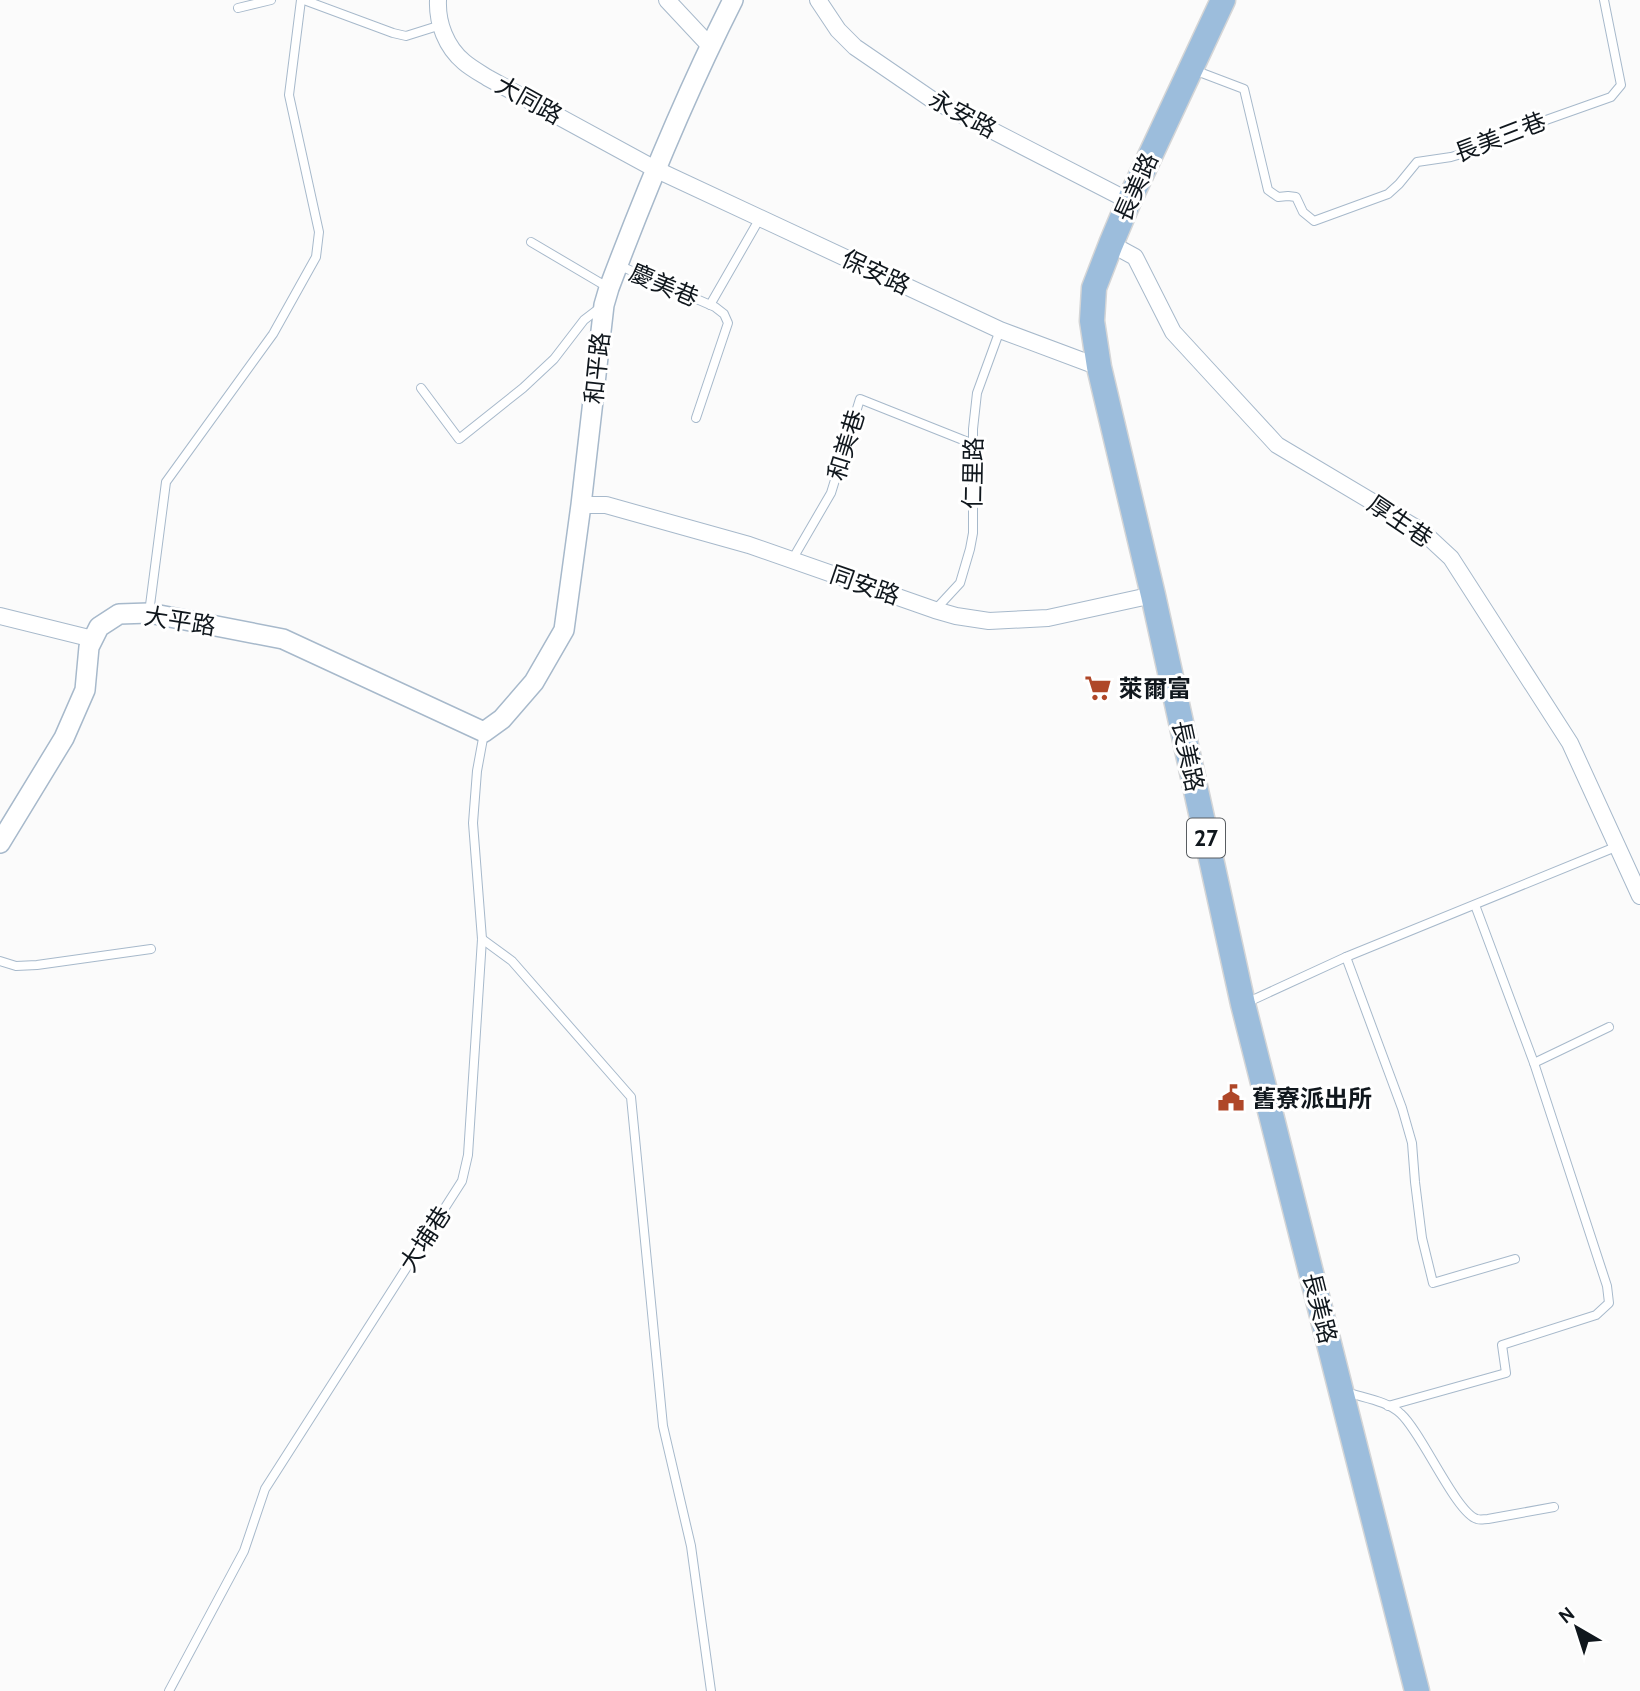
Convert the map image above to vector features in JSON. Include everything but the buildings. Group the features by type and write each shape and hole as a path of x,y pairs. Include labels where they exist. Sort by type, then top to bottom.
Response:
{"main road":[{"name":"長美路","path":"1223,0 1111,244 1094,288 1092,321 1099,367 1153,595 1243,1004 1417,1691"}],"street":[{"name":"大同路","path":"438,0 444,37 463,61 488,78 655,169"},
{"path":"667,0 710,46"},
{"name":"和平路","path":"484,732 502,719 534,682 564,630 606,297 655,169 733,0"},
{"name":"永安路","path":"818,0 838,30 855,47 932,99 1129,201"},
{"name":"保安路","path":"655,169 1000,330 1099,367"},
{"name":"厚生巷","path":"1111,244 1135,257 1173,332 1277,444 1423,531 1451,558 1570,743 1640,896"},
{"name":"同安路","path":"581,505 607,505 749,545 956,616 989,621 1048,618 1153,595"},
{"name":"大平路","path":"93,639 99,627 119,614 149,613 282,639 484,732"},
{"path":"0,616 93,639 89,648 85,691 64,738 0,843"}],"lane":[{"path":"238,8 271,0"},
{"path":"149,613 166,482 273,334 316,257 319,232 289,95 303,0 406,36 441,25"},
{"name":"長美三巷","path":"1191,69 1244,89 1268,190 1278,197 1296,197 1303,212 1314,221 1388,194 1417,162 1451,157 1489,146 1532,125 1611,97 1621,85 1604,0"},
{"name":"慶美巷","path":"710,305 760,218"},
{"path":"421,388 459,439 523,388 554,359 606,297 531,242"},
{"name":"慶美巷","path":"618,265 710,305 724,314 727,323 696,418"},
{"name":"仁里路","path":"936,610 960,583 970,549 973,533 973,444 977,393 1000,330"},
{"name":"和美巷","path":"792,560 831,493 860,399 973,444"},
{"name":"大埔巷","path":"169,1691 244,1551 265,1489 462,1181 468,1155 482,939 473,823 477,771 484,732"},
{"path":"1243,1004 1346,957 1618,846"},
{"path":"1388,1406 1506,1374 1502,1345 1596,1315 1609,1303 1607,1286 1534,1063 1475,905"},
{"path":"482,939 512,961 631,1097 663,1426 691,1546 711,1691"},
{"path":"0,961 16,966 37,965 152,949"},
{"path":"1346,957 1402,1108 1412,1143 1422,1238 1433,1283 1515,1259"},
{"path":"1534,1063 1609,1027"},
{"path":"1340,1390 1388,1406 1402,1414 1450,1490 1465,1511 1477,1519 1554,1507"}],"place":[{"name":"萊爾富","path":"1098,688"},
{"name":"舊寮派出所","path":"1231,1098"}]}
